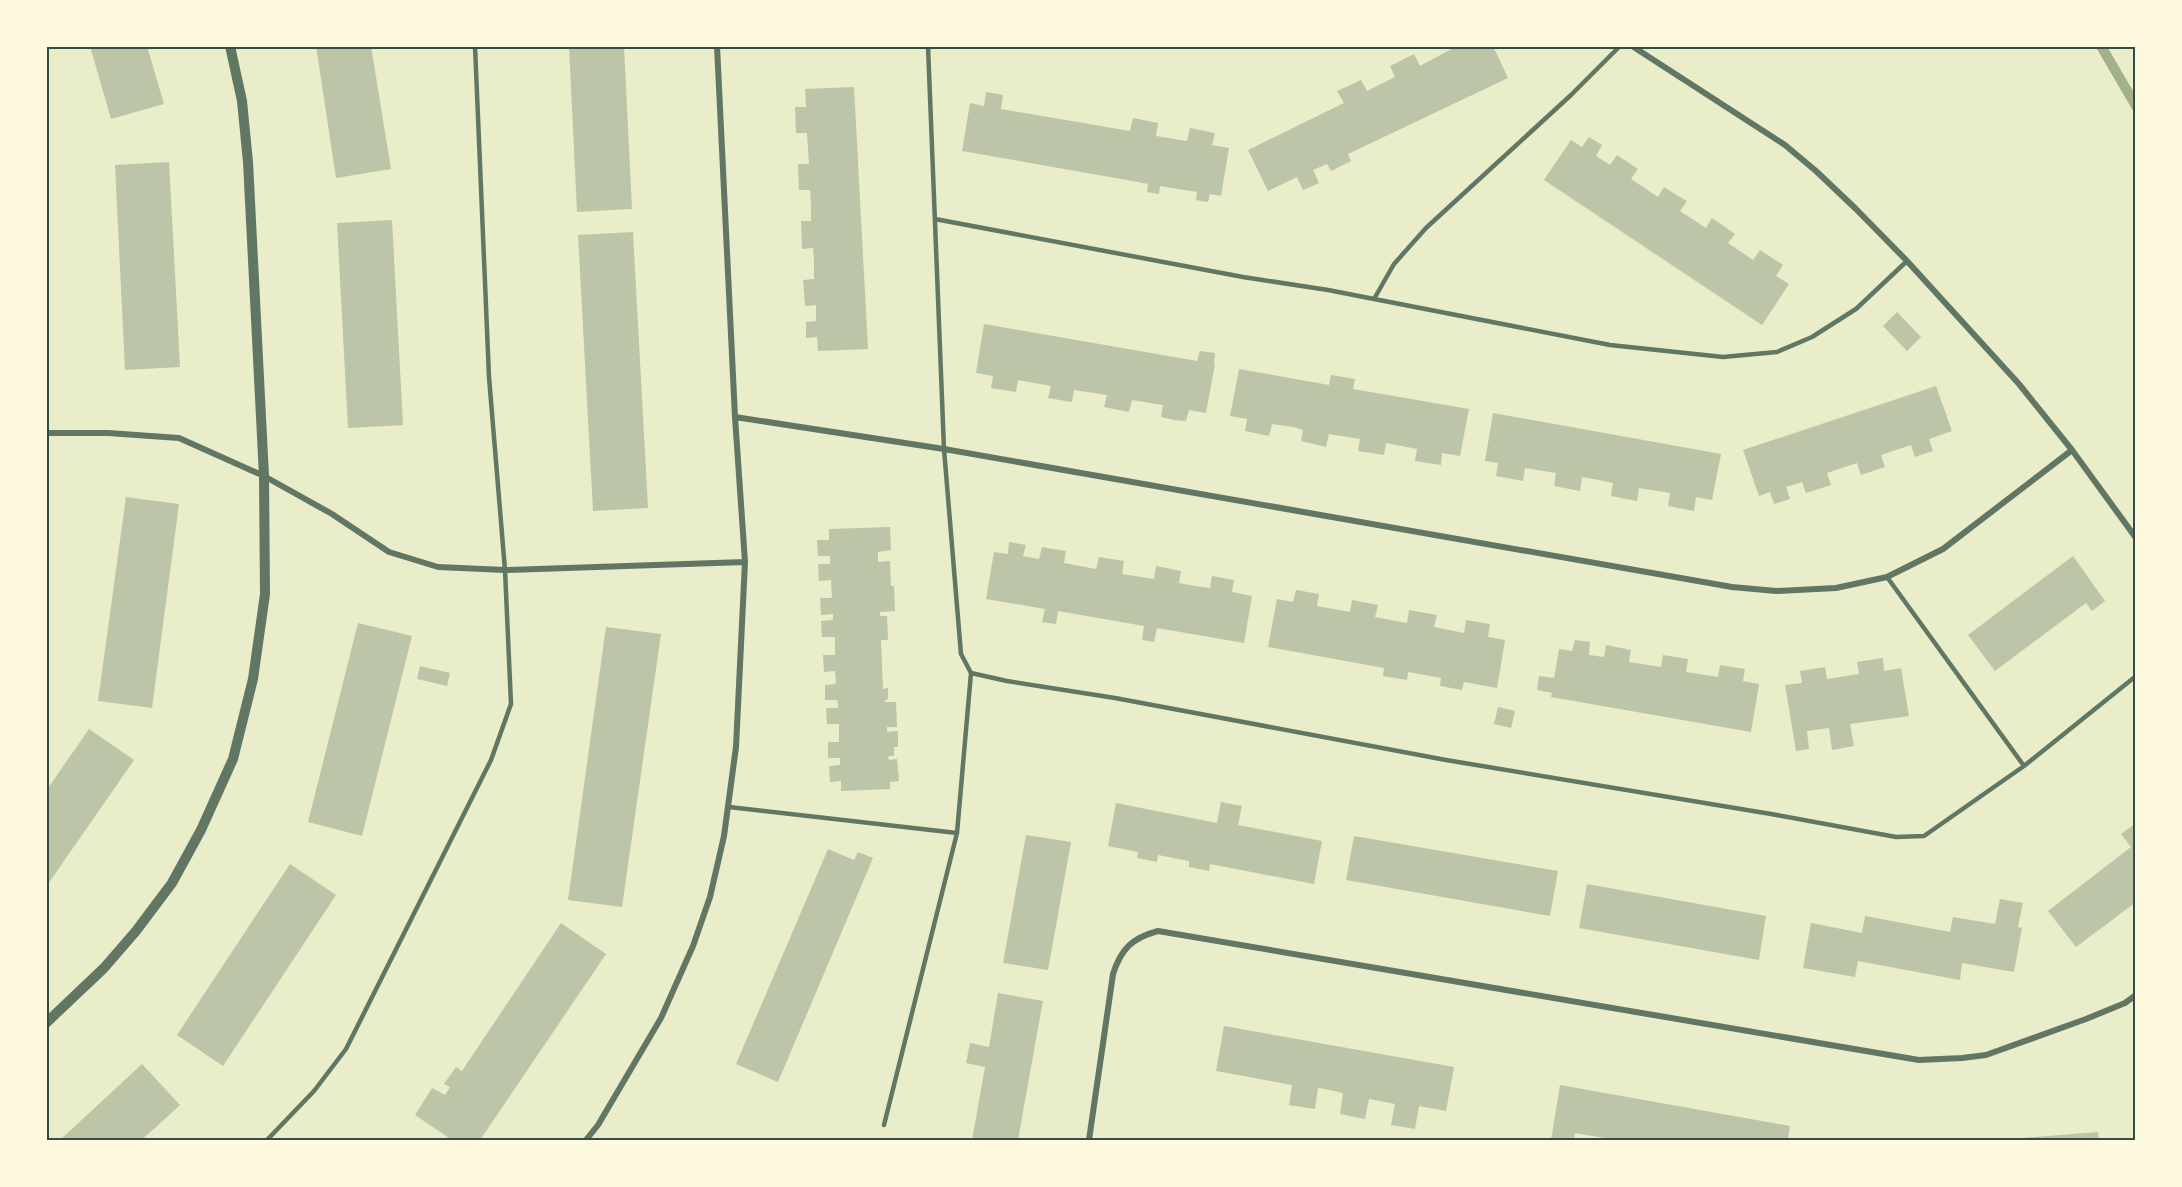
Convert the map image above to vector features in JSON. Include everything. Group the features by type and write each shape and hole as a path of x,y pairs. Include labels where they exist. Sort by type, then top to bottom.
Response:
{"street":[{"path":"46,1023 104,968 136,931 172,883 201,830 233,759 253,679 265,594 264,476 248,162 242,101 230,46"},
{"path":"586,1140 598,1125 661,1018 693,946 710,897 729,807 736,747 745,562 735,417 717,46"},
{"path":"1632,46 1785,145 1816,171 1907,261 2019,384 2073,450 2136,538"},
{"path":"735,417 944,449 1732,586 1776,591 1836,588 1887,577 1943,549 2073,450"},
{"path":"46,433 108,432 179,438 264,476 332,514 389,552 438,567 505,570 745,562"},
{"path":"1089,1140 1113,974 1119,957 1133,942 1144,935 1158,931 1919,1060 1986,1054 2086,1019 2126,1003 2136,995"}],"lane":[{"path":"267,1140 314,1091 346,1049 491,760 511,704 505,570 489,377 476,46"},
{"path":"884,1125 957,833 971,673 961,654 944,449 928,46"},
{"path":"1374,299 1394,264 1426,228 1571,95 1620,46"},
{"path":"935,219 1243,277 1374,299 1610,345 1723,357 1777,352 1812,337 1856,309 1907,261"},
{"path":"1887,577 2024,766"},
{"path":"971,673 1446,760 1896,837 1924,836 2024,766 2136,676"},
{"path":"729,807 957,833"}],"building":[{"path":"90,46 147,46 164,104 111,119"},
{"path":"316,46 371,46 391,169 336,178"},
{"path":"569,46 624,46 632,209 577,212"},
{"path":"1457,46 1493,46 1508,78 1348,154 1351,161 1331,171 1327,164 1313,170 1319,183 1303,190 1297,177 1268,191 1248,150 1344,103 1337,91 1361,80 1367,91 1395,77 1390,66 1414,54 1420,66"},
{"path":"854,87 868,349 818,351 817,337 806,338 806,322 816,321 816,305 805,306 803,280 814,279 814,262 813,248 802,249 801,221 811,221 811,205 810,190 799,190 798,164 809,164 807,133 796,133 795,107 806,107 805,89"},
{"path":"986,92 1003,95 1001,109 1130,131 1133,118 1158,123 1156,136 1187,141 1190,128 1215,133 1212,145 1229,148 1221,196 1210,194 1208,202 1196,200 1197,192 1160,186 1159,194 1147,192 1148,184 962,151 970,103 984,106"},
{"path":"1589,137 1602,145 1596,156 1610,165 1617,155 1638,169 1631,179 1658,197 1664,187 1687,201 1680,211 1706,228 1712,218 1735,234 1728,243 1753,260 1760,250 1783,265 1776,276 1789,284 1762,325 1544,180 1571,140 1582,147"},
{"path":"169,162 180,367 125,370 115,165"},
{"path":"392,220 403,425 348,428 337,223"},
{"path":"633,232 648,508 593,511 578,235"},
{"path":"1897,312 1921,337 1907,351 1883,326"},
{"path":"984,324 1197,361 1200,351 1215,353 1206,413 1189,410 1186,421 1174,420 1161,417 1163,405 1132,400 1129,412 1104,407 1107,395 1074,390 1072,402 1048,398 1051,386 1018,380 1016,392 991,388 993,376 976,373"},
{"path":"1239,369 1329,385 1331,375 1355,379 1353,389 1469,409 1460,456 1442,453 1441,465 1415,461 1417,449 1386,443 1384,455 1358,451 1360,439 1329,434 1326,447 1301,441 1303,430 1293,427 1272,424 1269,436 1245,431 1247,419 1230,416"},
{"path":"1936,386 1952,431 1929,439 1933,451 1915,457 1911,445 1881,455 1885,467 1861,475 1857,463 1827,473 1831,485 1806,493 1802,482 1786,487 1790,499 1774,504 1770,492 1759,496 1743,450"},
{"path":"1493,413 1721,454 1712,500 1696,497 1694,511 1668,506 1670,493 1639,488 1637,501 1611,496 1613,483 1599,480 1582,477 1580,491 1554,486 1556,473 1525,468 1523,481 1496,476 1498,463 1485,461"},
{"path":"126,497 179,504 152,708 98,701"},
{"path":"890,527 891,550 878,552 878,562 890,561 891,586 894,586 895,611 880,612 880,615 887,616 888,640 881,640 883,689 888,688 888,699 885,702 896,702 897,727 887,727 887,732 898,731 898,747 894,747 894,756 888,756 889,760 897,759 899,781 890,782 890,789 841,791 841,781 830,782 829,766 840,765 840,758 828,758 828,742 839,742 839,724 827,724 826,708 838,708 838,703 837,700 825,700 825,685 836,684 835,671 824,672 823,655 835,655 835,637 822,637 821,621 833,620 833,614 821,615 820,598 832,598 831,580 819,581 818,564 830,564 830,556 818,556 817,540 829,540 829,529"},
{"path":"1009,542 1026,545 1023,556 1039,559 1042,547 1066,551 1064,563 1096,569 1099,557 1124,561 1122,574 1154,579 1156,566 1181,571 1179,583 1195,586 1210,588 1212,576 1234,580 1232,592 1252,596 1244,643 1157,628 1154,642 1142,640 1144,626 1058,611 1056,624 1042,622 1045,609 986,599 994,552 1008,554"},
{"path":"2073,556 2105,601 2092,611 2086,603 1995,671 1968,635"},
{"path":"1296,590 1319,594 1317,606 1350,612 1352,600 1378,605 1375,617 1407,623 1409,610 1437,615 1434,627 1464,633 1466,620 1490,624 1488,637 1505,640 1497,688 1464,682 1462,690 1440,686 1441,678 1408,672 1407,680 1383,676 1384,668 1268,647 1277,599 1293,602"},
{"path":"358,623 412,636 362,836 308,822"},
{"path":"606,627 661,634 622,907 568,900"},
{"path":"1575,640 1590,642 1589,655 1604,657 1606,645 1631,650 1629,662 1661,667 1663,655 1688,659 1686,672 1718,677 1720,665 1745,669 1743,681 1759,684 1751,732 1551,697 1552,693 1537,690 1539,676 1554,678 1559,649 1572,651"},
{"path":"1883,658 1884,671 1901,668 1909,716 1850,724 1854,746 1832,750 1829,728 1807,731 1809,749 1796,751 1785,685 1802,683 1800,671 1825,667 1827,679 1859,674 1857,662"},
{"path":"420,666 450,673 447,686 417,679"},
{"path":"1498,707 1515,711 1511,728 1494,724"},
{"path":"89,729 134,760 46,887 46,791"},
{"path":"1221,802 1242,806 1238,825 1322,841 1314,884 1210,864 1209,871 1189,867 1189,861 1158,855 1157,862 1137,858 1138,852 1108,846 1116,803 1217,823"},
{"path":"2136,823 2136,902 2076,947 2048,911 2131,847 2121,834"},
{"path":"1026,835 1071,842 1048,970 1003,963"},
{"path":"1354,836 1558,871 1550,916 1346,880"},
{"path":"828,849 854,860 858,852 873,858 778,1082 736,1064"},
{"path":"290,864 336,895 223,1066 177,1035"},
{"path":"1587,884 1766,916 1759,960 1579,928"},
{"path":"2000,899 2023,903 2018,927 2022,928 2014,972 1962,963 1960,980 1858,961 1855,977 1803,968 1811,923 1862,933 1865,916 1950,932 1953,917 1995,924"},
{"path":"561,923 606,954 480,1140 452,1140 415,1115 432,1088 445,1095 450,1087 444,1084 456,1067 462,1071"},
{"path":"998,993 1043,1001 1018,1140 972,1140 985,1067 966,1063 970,1043 989,1047"},
{"path":"1224,1026 1454,1067 1446,1111 1419,1106 1415,1129 1391,1125 1395,1104 1369,1099 1365,1119 1340,1114 1343,1093 1320,1088 1318,1088 1315,1109 1289,1105 1292,1085 1216,1071"},
{"path":"142,1064 180,1105 141,1140 60,1140"},
{"path":"1560,1085 1790,1126 1788,1140 1616,1140 1575,1133 1574,1140 1551,1140"},
{"path":"2098,1132 2099,1140 2008,1140 2008,1139"}],"waterway":[{"path":"2101,46 2136,106"}]}
